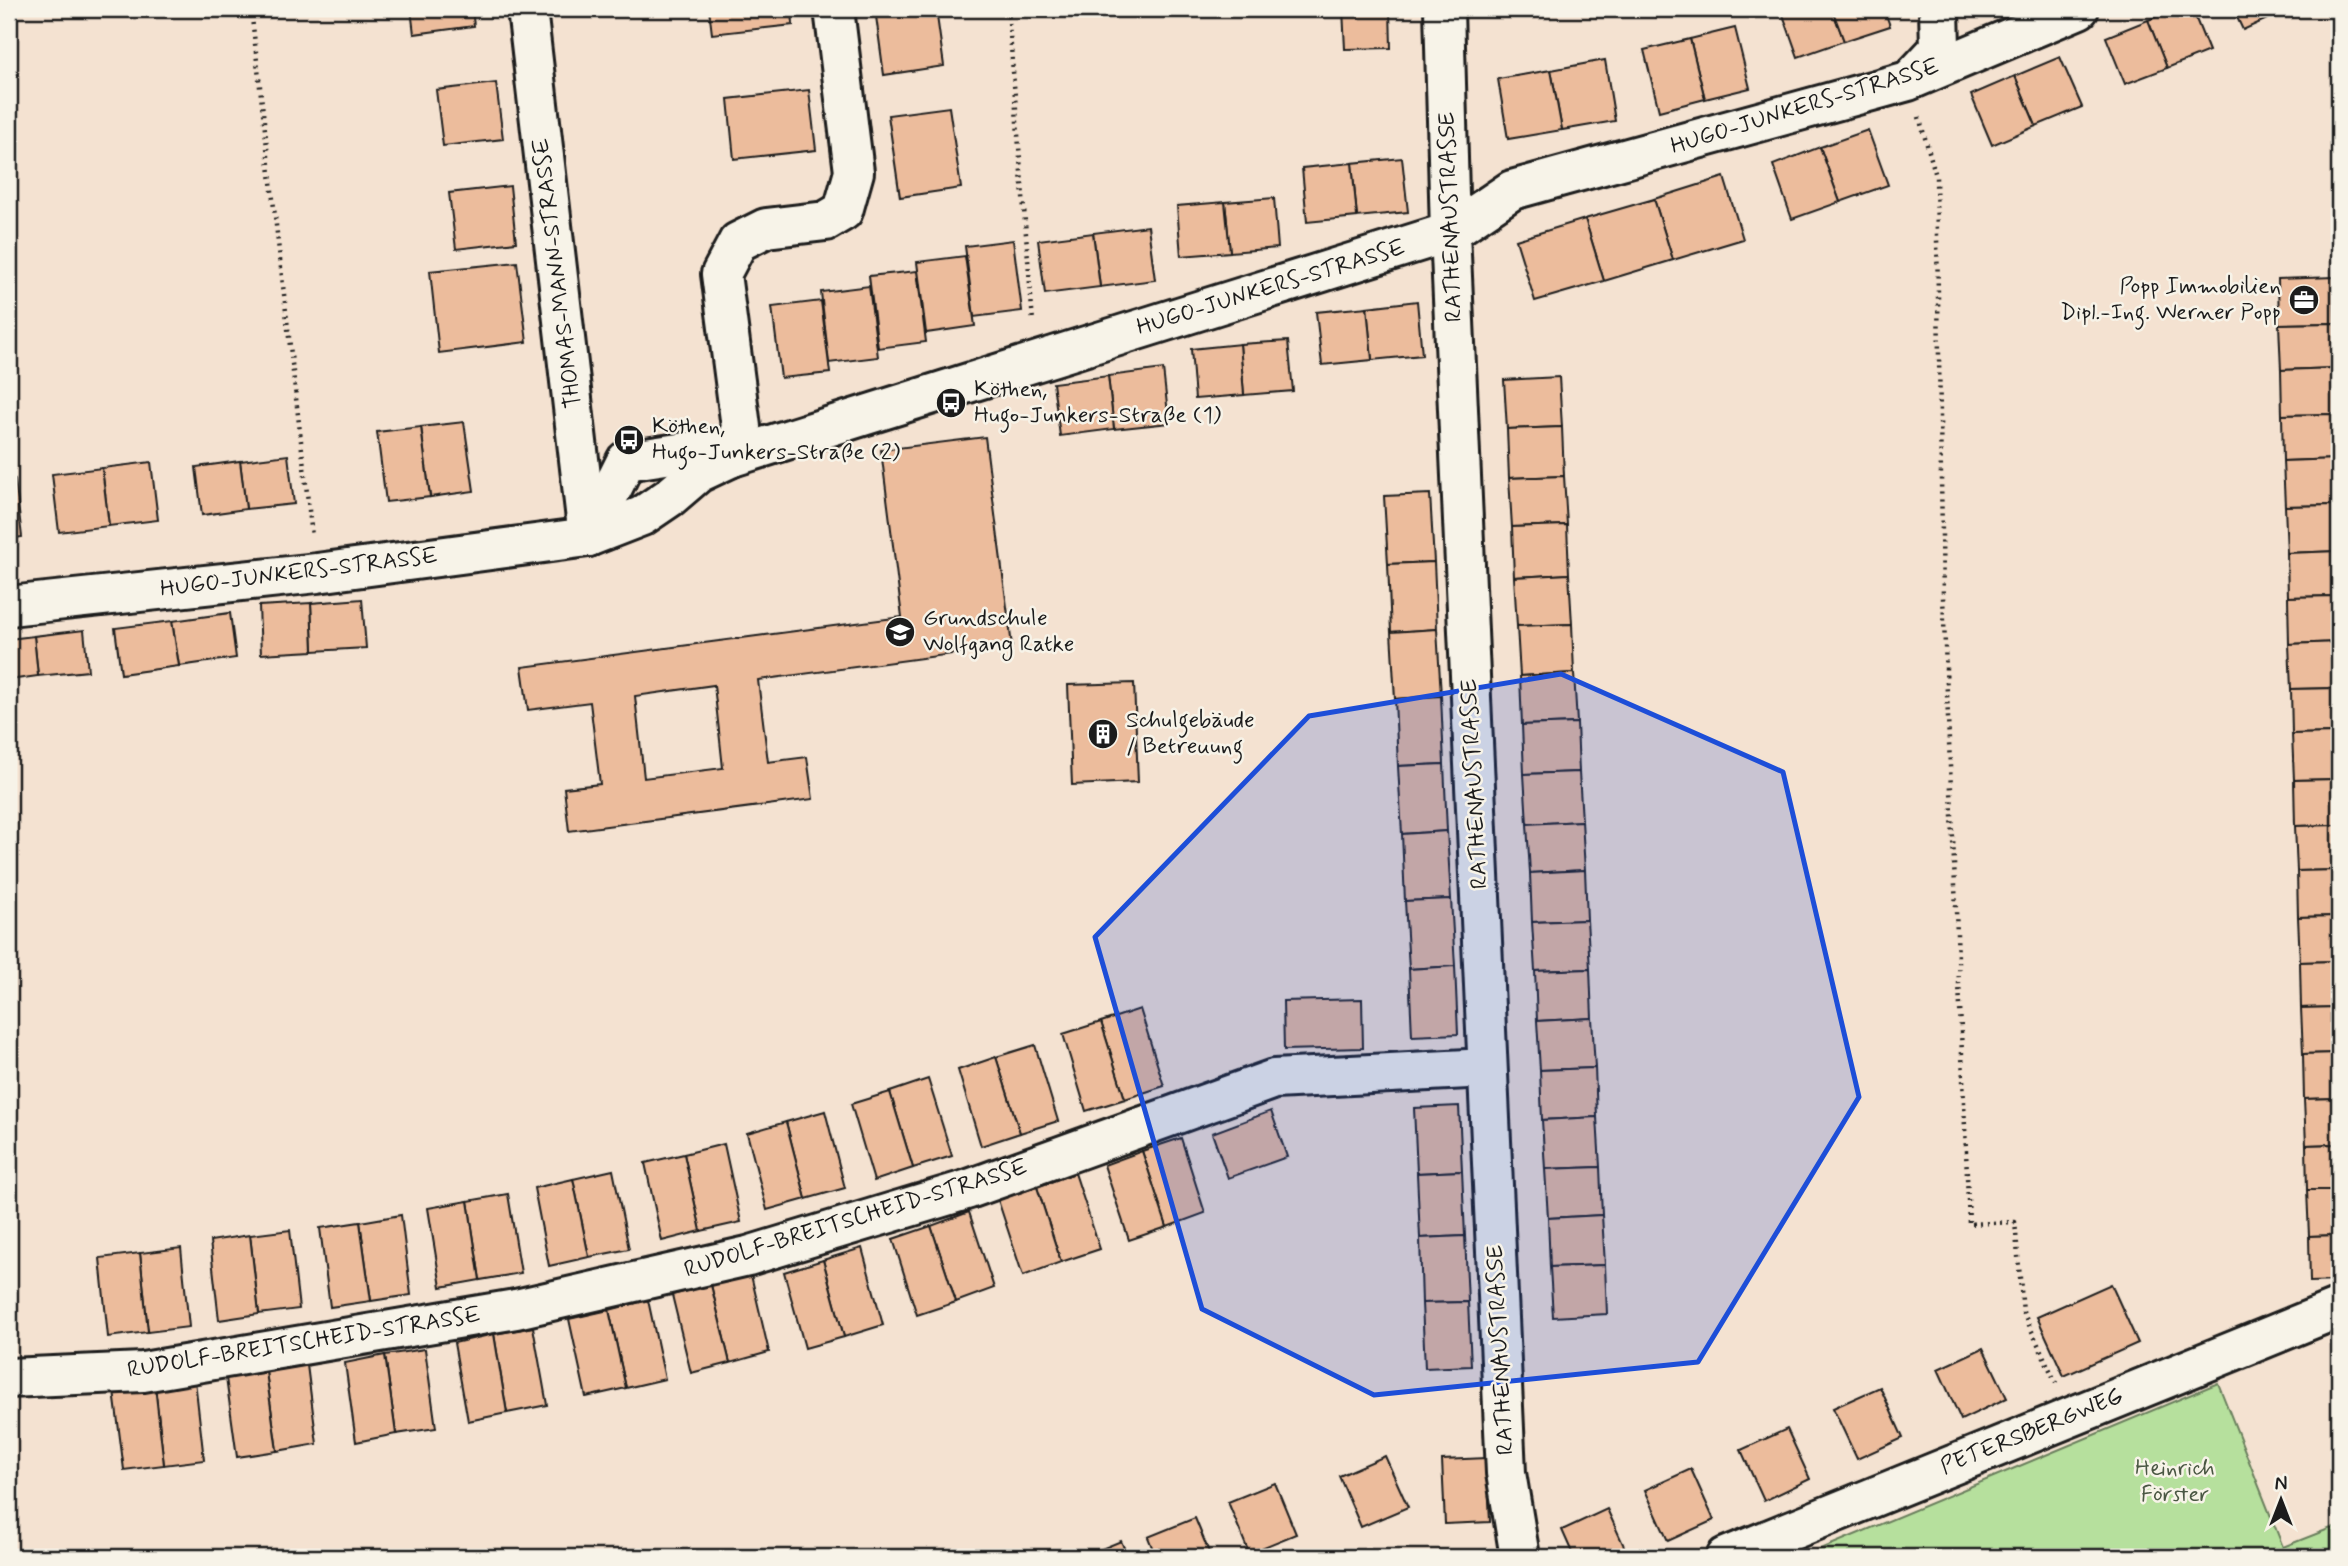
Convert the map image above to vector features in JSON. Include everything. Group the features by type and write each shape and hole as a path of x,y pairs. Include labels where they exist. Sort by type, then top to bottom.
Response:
{"street":[{"name":"THOMAS-MANN-STRASSE","path":"527,9 589,537"},
{"path":"732,457 741,427 721,274 738,242 766,228 826,221 843,211 855,172 834,9"},
{"name":"RATHENAUSTRASSE","path":"1444,9 1450,232 1506,1473 1520,1557"},
{"path":"1909,81 1940,48 1939,9"},
{"name":"HUGO-JUNKERS-STRASSE","path":"9,606 317,573 589,537 642,516 698,473 732,457 1450,232 1513,190 1909,81 2079,9"},
{"name":"HUGO-JUNKERS-STRASSE","path":"589,537 626,461 711,448 732,457"},
{"name":"RUDOLF-BREITSCHEID-STRASSE","path":"9,1378 144,1371 516,1309 748,1256 943,1197 1274,1079 1487,1068"},
{"name":"PETERSBERGWEG","path":"1726,1557 2339,1308"}],"path":[{"path":"251,9 317,573"},
{"path":"1008,9 1036,362"},
{"path":"1909,81 1936,176 1943,597 1969,1224 2015,1223 2023,1312 2071,1416"}],"highlighted area":[{"path":"1561,674 1783,772 1859,1097 1698,1362 1374,1395 1202,1309 1095,937 1309,716"}],"green space":[{"name":"Heinrich Förster","path":"2218,1383 2283,1547 2339,1525 2339,1557 1802,1557"}],"building":[{"path":"411,9 472,9 474,26 414,34"},
{"path":"709,9 792,9 793,25 712,34"},
{"path":"875,9 936,9 944,66 884,75"},
{"path":"1343,9 1390,9 1391,48 1345,49"},
{"path":"1781,9 1832,9 1844,41 1798,57"},
{"path":"1832,9 1884,9 1890,26 1844,41"},
{"path":"2176,9 2192,9 2209,51 2167,68 2148,20"},
{"path":"2233,9 2289,9 2243,30"},
{"path":"2148,20 2167,68 2125,84 2106,37"},
{"path":"1735,28 1750,88 1705,99 1690,39"},
{"path":"1690,39 1705,99 1659,111 1644,50"},
{"path":"2060,57 2082,107 2036,126 2015,76"},
{"path":"1605,60 1615,121 1562,130 1551,70"},
{"path":"1551,70 1562,130 1508,139 1498,79"},
{"path":"2015,76 2036,126 1992,145 1971,95"},
{"path":"496,83 503,139 443,146 436,90"},
{"path":"809,90 816,150 734,159 728,99"},
{"path":"949,107 961,188 900,197 888,115"},
{"path":"1868,130 1888,185 1840,202 1820,147"},
{"path":"1820,147 1840,202 1792,219 1773,165"},
{"path":"1402,158 1408,212 1357,217 1352,163"},
{"path":"1352,163 1357,217 1307,222 1302,168"},
{"path":"1724,177 1743,239 1673,260 1654,199"},
{"path":"510,186 516,242 456,249 449,193"},
{"path":"1274,198 1278,248 1230,252 1225,202"},
{"path":"1654,199 1673,260 1604,281 1585,219"},
{"path":"1225,202 1230,252 1181,256 1177,206"},
{"path":"1585,219 1604,281 1535,301 1516,240"},
{"path":"1148,226 1155,280 1100,287 1093,233"},
{"path":"1093,233 1100,287 1045,294 1038,240"},
{"path":"1013,240 1022,311 974,317 965,246"},
{"path":"965,256 975,326 926,333 917,262"},
{"path":"517,262 527,342 439,353 430,271"},
{"path":"917,271 926,342 878,348 869,276"},
{"path":"2334,277 2335,323 2279,324 2278,279"},
{"path":"869,286 878,357 829,363 821,292"},
{"path":"821,301 830,373 781,378 772,307"},
{"path":"1417,301 1422,355 1372,360 1367,307"},
{"path":"1367,307 1372,360 1322,365 1316,312"},
{"path":"2335,323 2336,368 2281,370 2279,324"},
{"path":"1288,341 1293,391 1244,395 1240,344"},
{"path":"1240,344 1244,395 1195,399 1191,349"},
{"path":"2336,368 2338,414 2282,415 2281,370"},
{"path":"1163,369 1169,423 1114,429 1108,376"},
{"path":"1108,376 1114,429 1060,436 1053,383"},
{"path":"1559,377 1562,427 1507,429 1504,380"},
{"path":"2338,414 2339,459 2283,461 2282,415"},
{"path":"464,422 474,491 430,497 421,427"},
{"path":"421,427 430,497 386,502 377,432"},
{"path":"1562,427 1564,476 1509,478 1507,429"},
{"name":"Grundschule Wolfgang Ratke","path":"985,437 1012,646 758,680 768,762 807,757 813,799 569,831 564,788 600,784 590,702 528,710 522,667 902,617 881,450","holes":["714,685 723,768 644,778 635,696"]},
{"path":"288,455 294,504 246,509 240,461"},
{"path":"2339,459 2339,505 2285,506 2283,461"},
{"path":"240,461 246,509 202,515 196,467"},
{"path":"151,462 158,520 109,526 102,468"},
{"path":"102,468 109,526 59,532 52,474"},
{"path":"1564,476 1567,525 1512,527 1509,478"},
{"path":"15,479 22,537 9,539 9,480"},
{"path":"1430,494 1434,562 1388,564 1384,496"},
{"path":"2339,505 2339,551 2287,553 2285,506"},
{"path":"1567,525 1569,574 1514,577 1512,527"},
{"path":"2339,551 2339,596 2288,597 2287,553"},
{"path":"1434,562 1437,629 1391,632 1388,564"},
{"path":"1569,574 1572,624 1517,626 1514,577"},
{"path":"2339,596 2339,642 2289,644 2288,597"},
{"path":"362,599 366,648 313,651 311,603"},
{"path":"311,603 313,651 261,654 259,606"},
{"path":"230,613 236,658 179,666 172,621"},
{"path":"172,621 179,666 121,674 115,628"},
{"path":"1572,624 1574,673 1520,676 1517,626"},
{"path":"1437,629 1441,696 1395,699 1391,632"},
{"path":"84,630 88,671 38,676 34,636"},
{"path":"34,636 38,676 9,680 9,639"},
{"path":"2339,642 2339,688 2291,689 2289,644"},
{"path":"1574,673 1577,723 1522,725 1520,676"},
{"name":"Schulgebäude / Betreuung","path":"1134,683 1138,782 1072,785 1068,685"},
{"path":"2339,688 2339,733 2292,734 2291,689"},
{"path":"1441,696 1444,764 1398,766 1395,699"},
{"path":"1577,723 1579,772 1524,774 1522,725"},
{"path":"2339,733 2339,779 2294,780 2292,734"},
{"path":"1444,764 1447,831 1402,834 1398,766"},
{"path":"1579,772 1582,821 1527,824 1524,774"},
{"path":"2339,779 2339,825 2295,826 2294,780"},
{"path":"1582,821 1585,870 1530,873 1527,824"},
{"path":"2339,825 2339,870 2297,871 2295,826"},
{"path":"1447,831 1451,899 1405,901 1402,834"},
{"path":"1585,870 1587,920 1532,922 1530,873"},
{"path":"2339,870 2339,916 2298,917 2297,871"},
{"path":"1451,899 1455,966 1409,969 1405,901"},
{"path":"2339,916 2339,961 2300,962 2298,917"},
{"path":"1587,920 1590,969 1535,971 1532,922"},
{"path":"2339,961 2339,1007 2301,1008 2300,962"},
{"path":"1455,966 1458,1034 1412,1036 1409,969"},
{"path":"1590,969 1592,1018 1537,1021 1535,971"},
{"path":"1362,999 1363,1048 1284,1050 1283,1001"},
{"path":"2339,1007 2339,1053 2303,1054 2301,1008"},
{"path":"1140,1009 1164,1086 1125,1099 1101,1022"},
{"path":"1592,1018 1595,1068 1540,1070 1537,1021"},
{"path":"1101,1022 1125,1099 1086,1111 1063,1034"},
{"path":"1035,1045 1058,1121 1020,1133 996,1057"},
{"path":"2339,1053 2339,1098 2304,1099 2303,1054"},
{"path":"996,1057 1020,1133 981,1146 958,1070"},
{"path":"1595,1068 1597,1117 1542,1120 1540,1070"},
{"path":"928,1079 952,1156 913,1168 890,1092"},
{"path":"890,1092 913,1168 874,1181 851,1104"},
{"path":"2339,1098 2339,1144 2306,1145 2304,1099"},
{"path":"1459,1106 1462,1171 1417,1173 1414,1108"},
{"path":"825,1111 845,1188 806,1199 786,1122"},
{"path":"1271,1111 1287,1157 1228,1178 1212,1133"},
{"path":"1597,1117 1600,1167 1545,1169 1542,1120"},
{"path":"786,1122 806,1199 767,1210 747,1133"},
{"path":"1181,1138 1205,1213 1167,1227 1142,1151"},
{"path":"724,1144 741,1222 701,1231 684,1154"},
{"path":"2339,1144 2339,1190 2307,1190 2306,1145"},
{"path":"1142,1151 1167,1227 1129,1240 1104,1165"},
{"path":"684,1154 701,1231 662,1241 645,1163"},
{"path":"1600,1167 1602,1215 1548,1218 1545,1169"},
{"path":"613,1170 629,1249 589,1257 573,1179"},
{"path":"1462,1171 1465,1236 1420,1238 1417,1173"},
{"path":"1075,1173 1100,1249 1061,1262 1037,1187"},
{"path":"573,1179 589,1257 549,1266 534,1188"},
{"path":"1037,1187 1061,1262 1023,1276 998,1200"},
{"path":"2307,1190 2339,1190 2339,1235 2309,1236"},
{"path":"508,1194 521,1273 480,1280 468,1201"},
{"path":"468,1201 480,1280 441,1287 428,1208"},
{"path":"969,1212 994,1288 956,1302 931,1226"},
{"path":"401,1215 411,1295 371,1301 360,1222"},
{"path":"1602,1215 1605,1265 1550,1267 1548,1218"},
{"path":"360,1222 371,1301 330,1307 320,1228"},
{"path":"931,1226 956,1302 917,1315 893,1239"},
{"path":"290,1230 299,1309 259,1314 250,1235"},
{"path":"250,1235 259,1314 219,1320 210,1241"},
{"path":"2339,1235 2339,1281 2310,1282 2309,1236"},
{"path":"1465,1236 1468,1302 1422,1303 1420,1238"},
{"path":"181,1248 189,1327 148,1332 140,1253"},
{"path":"862,1248 883,1325 844,1337 823,1260"},
{"path":"140,1253 148,1332 108,1337 100,1258"},
{"path":"823,1260 844,1337 805,1348 784,1272"},
{"path":"1605,1265 1607,1314 1553,1317 1550,1267"},
{"path":"751,1275 769,1352 730,1363 711,1285"},
{"path":"2111,1284 2138,1343 2064,1376 2037,1317"},
{"path":"711,1285 730,1363 691,1373 672,1295"},
{"path":"648,1300 665,1379 626,1388 609,1310"},
{"path":"1468,1302 1471,1366 1425,1368 1422,1303"},
{"path":"609,1310 626,1388 586,1397 569,1319"},
{"path":"533,1327 547,1405 507,1413 494,1334"},
{"path":"494,1334 507,1413 468,1421 454,1343"},
{"path":"1983,1348 2007,1398 1961,1420 1938,1369"},
{"path":"425,1349 436,1428 396,1434 385,1355"},
{"path":"385,1355 396,1434 356,1442 345,1363"},
{"path":"307,1365 317,1444 277,1451 266,1372"},
{"path":"266,1372 277,1451 237,1457 226,1378"},
{"path":"195,1380 204,1460 164,1465 155,1386"},
{"path":"155,1386 164,1465 124,1470 114,1391"},
{"path":"1880,1387 1903,1438 1857,1459 1833,1408"},
{"path":"1787,1429 1810,1479 1764,1501 1741,1450"},
{"path":"1385,1456 1408,1507 1361,1527 1339,1476"},
{"path":"1487,1458 1490,1522 1445,1524 1442,1460"},
{"path":"1691,1469 1714,1520 1668,1541 1645,1490"},
{"path":"1275,1483 1296,1534 1249,1553 1228,1502"},
{"path":"1607,1509 1629,1557 1574,1557 1562,1530"},
{"path":"1195,1518 1211,1557 1156,1557 1148,1537"},
{"path":"1121,1541 1128,1557 1082,1557"}],"place":[{"name":"Popp Immobilien Dipl.-Ing. Werner Popp","path":"2304,300"},
{"name":"Köthen, Hugo-Junkers-Straße (1)","path":"951,403"},
{"name":"Köthen, Hugo-Junkers-Straße (2)","path":"629,440"},
{"name":"Grundschule Wolfgang Ratke","path":"900,632"},
{"name":"Schulgebäude / Betreuung","path":"1103,734"}]}
